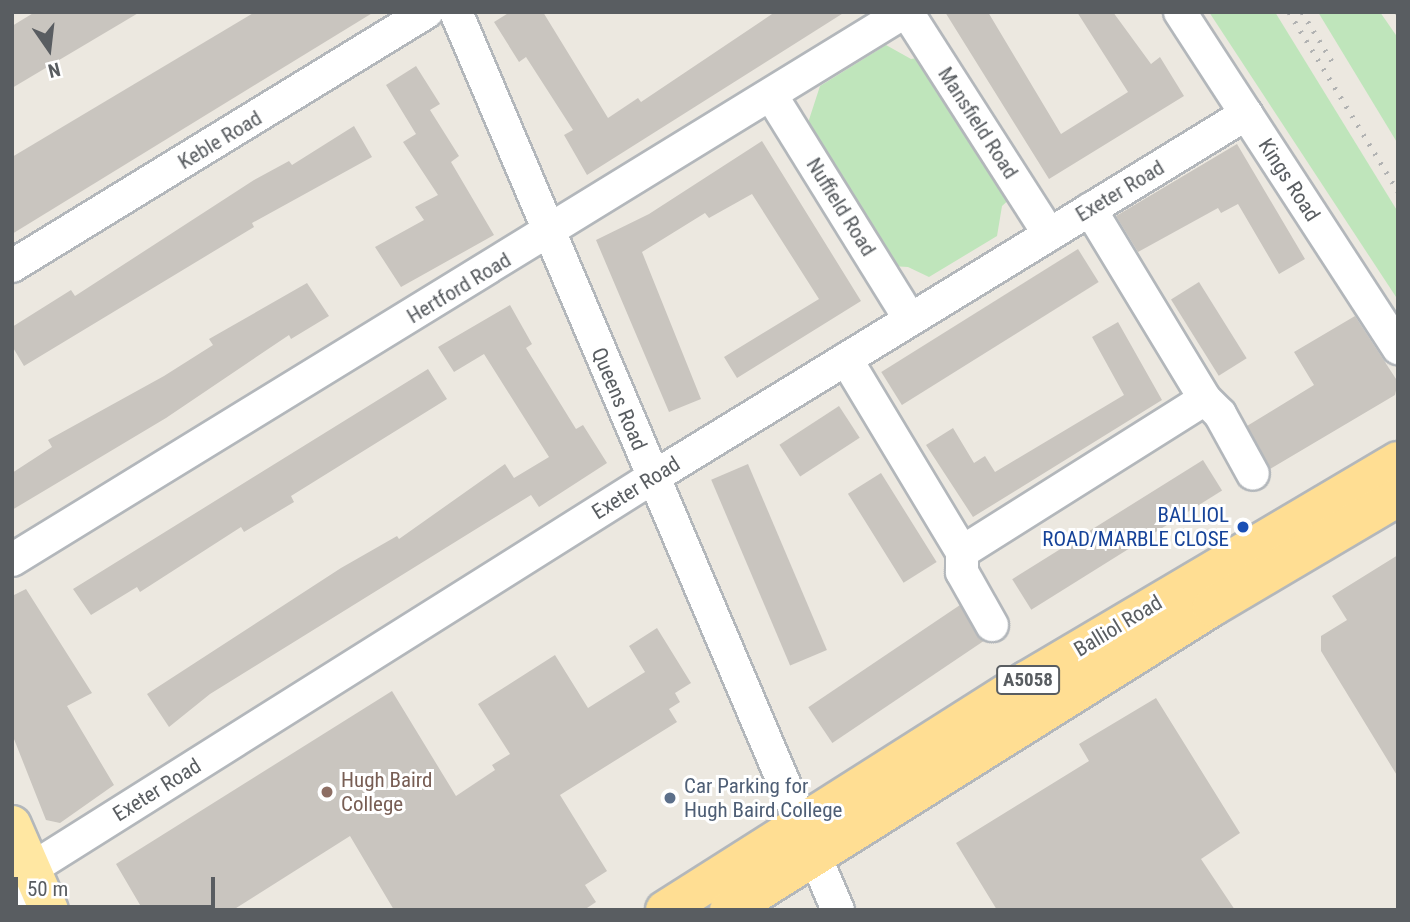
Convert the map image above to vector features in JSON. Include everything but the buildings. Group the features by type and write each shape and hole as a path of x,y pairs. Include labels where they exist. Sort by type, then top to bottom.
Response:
{"highway":[{"name":"Balliol Road","path":"729,910 808,839 1107,632 1398,461"},
{"name":"Balliol Road","path":"665,910 808,839 1398,497"}],"main road":[{"path":"12,825 33,891"}],"street":[{"name":"Keble Road","path":"12,266 427,12"},
{"name":"Queens Road","path":"456,12 838,910"},
{"name":"Hertford Road","path":"12,560 906,12"},
{"name":"Mansfield Road","path":"906,12 1049,234"},
{"name":"Kings Road","path":"1180,12 1398,348"},
{"name":"Nuffield Road","path":"771,95 910,320"},
{"name":"Exeter Road","path":"33,891 652,478 1246,114"},
{"path":"1090,209 1205,399 1220,414 1253,474"},
{"path":"846,359 962,552 962,572 992,625"},
{"path":"962,552 1205,399"}],"green space":[{"path":"1209,12 1275,12 1398,212 1398,300"},
{"path":"1318,12 1380,12 1398,38 1398,144"},
{"path":"886,45 911,59 924,57 1013,196 1002,206 997,236 929,277 908,267 891,266 806,129 820,86"}],"railway":[{"path":"1289,12 1398,191"},
{"path":"1302,12 1333,63"}],"place":[{"name":"BALLIOL ROAD/MARBLE CLOSE","path":"1243,527"},
{"name":"Hugh Baird College","path":"327,792"},
{"name":"Car Parking for Hugh Baird College","path":"670,798"}]}
